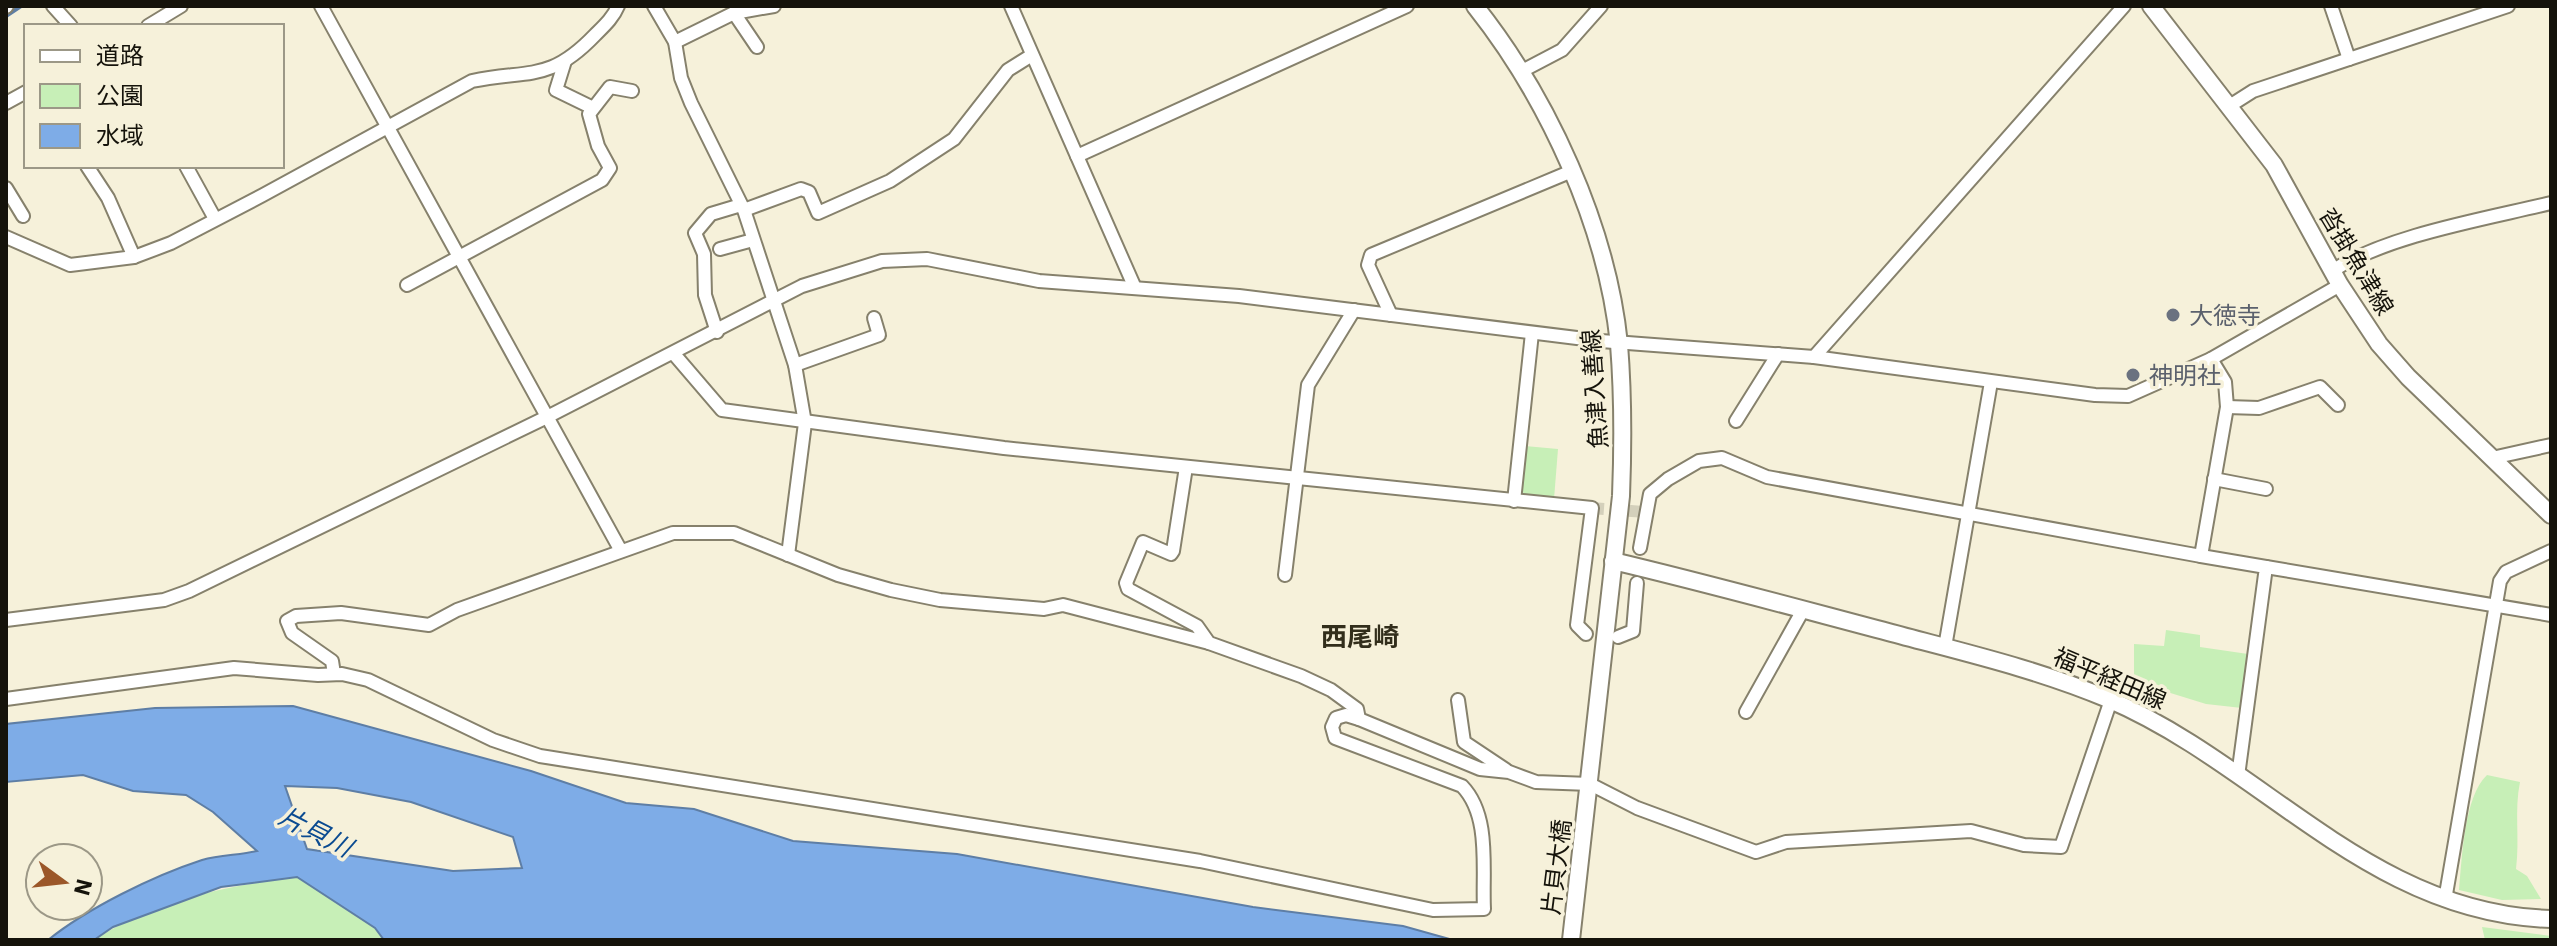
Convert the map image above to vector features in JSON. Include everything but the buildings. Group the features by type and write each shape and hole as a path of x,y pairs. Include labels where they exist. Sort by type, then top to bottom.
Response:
{"main road":[{"name":"魚津入善線","path":"1475,6 1522,71 1572,171 1597,239 1618,340 1623,423 1613,561 1589,792"},
{"name":"沓掛魚津線","path":"2151,6 2231,105 2274,165 2336,278 2379,344 2408,377 2551,515"},
{"name":"福平経田線","path":"1613,561 2062,680 2164,727 2394,880 2445,900 2490,912 2551,919"},
{"name":"片貝大橋","path":"1571,940 1589,792"}],"street":[{"path":"53,6 69,24"},
{"path":"151,24 181,6"},
{"path":"321,6 621,551"},
{"path":"6,237 70,265 134,257 171,243 214,217 263,195 472,81 541,73 565,61 614,15 618,6"},
{"path":"654,6 675,42 681,78 742,207 795,365 805,423 788,555"},
{"path":"675,42 734,13 774,6"},
{"path":"1011,6 1135,288"},
{"path":"1077,156 1407,6"},
{"path":"1522,71 1562,50 1601,6"},
{"path":"1814,357 2124,6"},
{"path":"2331,6 2349,59"},
{"path":"2231,105 2253,91 2508,6"},
{"path":"734,13 757,47"},
{"path":"717,332 705,295 704,254 695,233 711,214 801,189 809,192 818,213 890,181 954,139 1008,70 1032,55"},
{"path":"565,61 556,90 593,108"},
{"path":"407,285 608,175 607,159 592,128 589,114 610,87 632,91"},
{"path":"88,168 108,198 134,257"},
{"path":"187,168 214,217"},
{"path":"1391,315 1368,265 1371,255 1572,171"},
{"path":"6,188 23,216"},
{"path":"6,620 164,600 189,591 674,354 802,286 882,261 927,259 1039,281 1354,310 1532,333 1814,357 2095,395 2128,396 2211,359 2336,278 2353,258 2458,225 2551,203"},
{"path":"720,249 753,240"},
{"path":"1285,575 1308,385 1354,310"},
{"path":"795,365 879,335 874,318"},
{"path":"1514,501 1532,333"},
{"path":"674,354 722,410 805,423 1186,467 1592,508 1577,625 1586,634"},
{"path":"1736,421 1778,354"},
{"path":"2201,556 2227,407 2225,382 2211,359"},
{"path":"1945,647 1991,382"},
{"path":"2227,407 2259,408 2320,387 2338,405"},
{"path":"2492,458 2551,445"},
{"path":"1640,548 1650,494 1699,461 1722,458 1767,477 1967,515 2551,615"},
{"path":"1186,467 1173,551 1171,554 1143,542 1126,583 1128,589 1197,626 1209,643"},
{"path":"2214,479 2266,489"},
{"path":"334,674 332,661 292,633 287,621 296,616 341,613 429,625 457,610 673,533 734,533 838,575 940,600 1044,609 1063,605 1209,643 1279,666 1331,690 1357,709 1359,719"},
{"path":"2445,900 2496,606 2506,572 2551,551"},
{"path":"2238,776 2266,567"},
{"path":"1618,637 1633,631 1637,583"},
{"path":"1746,712 1803,610"},
{"path":"6,699 234,668 334,674 368,680 493,740 540,756 1200,861 1433,910 1484,909 1480,817 1472,796 1462,786 1335,738 1332,727 1336,718 1346,715 1359,719 1480,769 1509,772"},
{"path":"1458,700 1464,742 1509,772 1536,782 1589,792 1756,852 1786,842 1971,831 2024,845 2061,847 2111,700"}],"green space":[{"path":"1525,446 1558,449 1554,499 1524,496 1521,484"},
{"path":"2166,630 2200,635 2200,647 2248,654 2242,708 2206,704 2164,691 2162,710 2124,692 2134,677 2134,644 2164,646"},
{"path":"2487,775 2520,782 2516,869 2527,876 2541,899 2502,900 2459,890 2469,812 2473,797"},
{"path":"297,877 375,928 384,940 94,940 117,926 166,905 218,890"},
{"path":"2482,927 2551,936 2551,940 2485,940"}],"water":[{"path":"293,706 531,771 626,803 694,809 793,841 957,854 1253,907 1403,926 1453,940 384,940 375,928 297,877 221,887 113,927 94,940 48,940 74,922 104,922 104,903 163,875 202,860 257,851 213,812 186,795 133,791 83,775 6,782 6,724 155,708","holes":["285,786 337,788 411,802 513,837 522,868 453,871 307,849"]}],"waterway":[{"path":"6,16 21,6"}],"tunnel":[{"path":"1592,508 1645,512"}],"place":[{"name":"大徳寺","path":"2173,315"},
{"name":"神明社","path":"2133,375"}],"district":[{"name":"西尾崎","path":"1360,636"}],"water label":[{"name":"片貝川","path":"316,831"}]}
